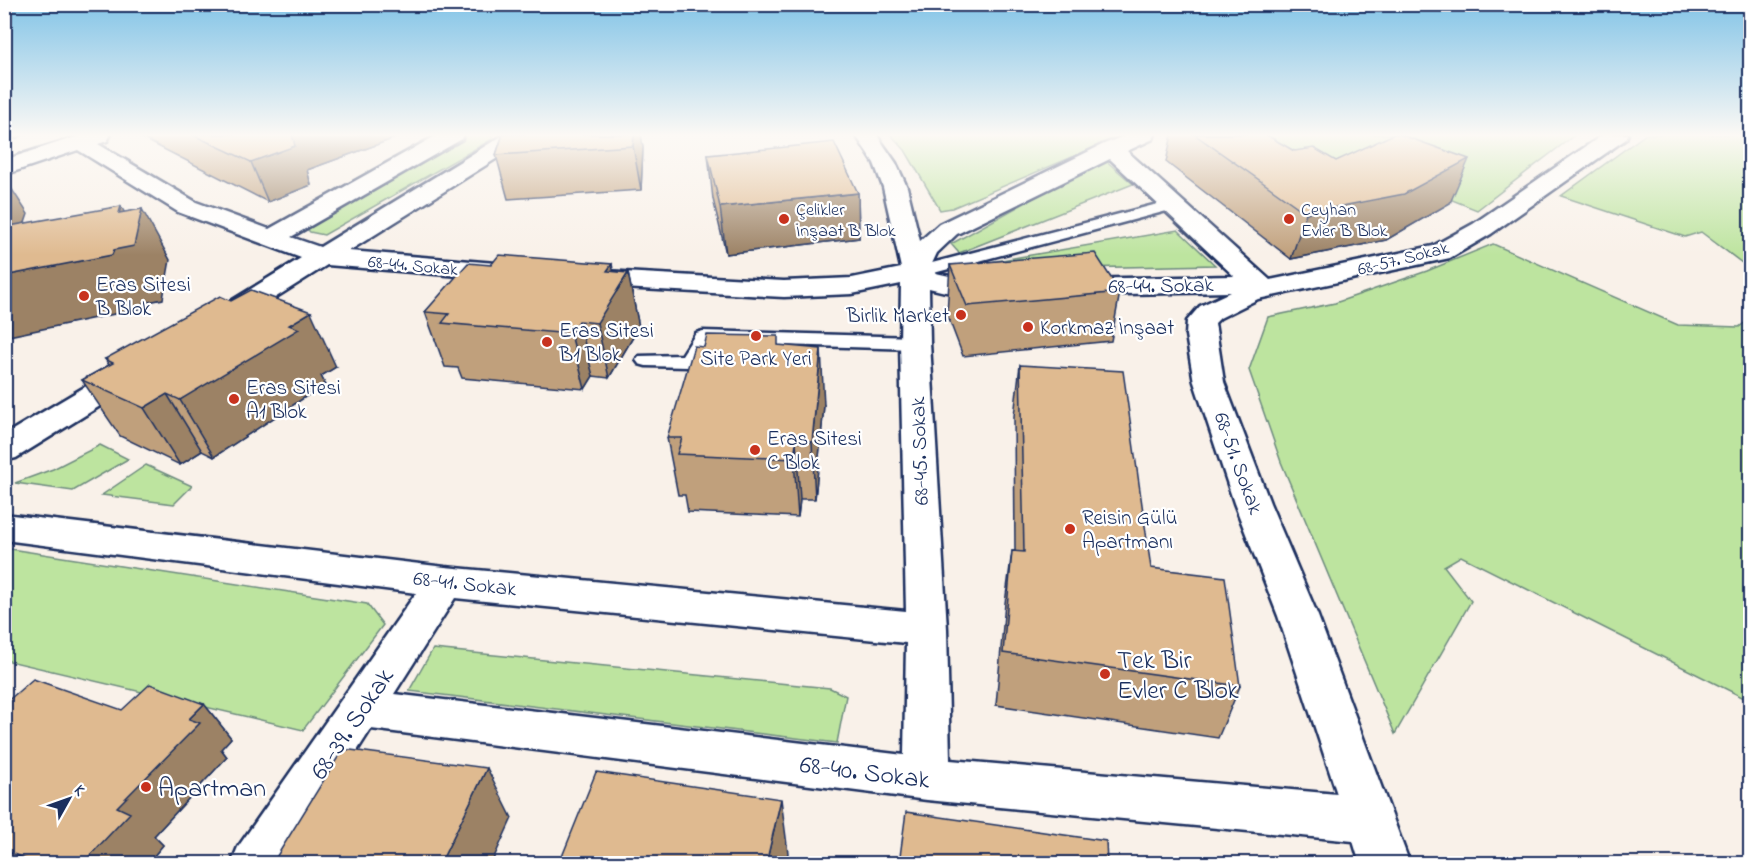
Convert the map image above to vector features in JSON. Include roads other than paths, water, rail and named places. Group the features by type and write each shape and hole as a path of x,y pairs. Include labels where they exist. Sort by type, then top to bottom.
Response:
{"street":[{"name":"68-44. Sokak","path":"134,175 187,207 270,239 326,256 532,274"},
{"path":"270,239 383,175"},
{"path":"205,329 458,175"},
{"name":"68-45. Sokak","path":"890,175 895,187 915,273 915,343 927,629 927,780"},
{"path":"915,273 919,259 936,238 948,229 1060,175"},
{"path":"1140,175 1264,290"},
{"name":"68-57. Sokak","path":"1264,290 1440,252 1482,229 1560,175"},
{"path":"568,277 784,289 852,286 915,273 949,285 1016,288"},
{"name":"68-44. Sokak","path":"1047,288 1220,284 1248,285 1264,290"},
{"name":"68-51. Sokak","path":"1264,290 1231,301 1204,317 1201,335 1204,359 1209,382 1244,481 1298,616 1385,864"},
{"path":"4,450 155,359"},
{"name":"68-41. Sokak","path":"4,527 445,582 927,629"},
{"name":"68-39. Sokak","path":"256,864 445,582"},
{"name":"68-40. Sokak","path":"360,709 927,780 1370,820"}],"lane":[{"path":"915,273 1173,205"},
{"path":"646,360 688,361 703,337 915,343"}],"place":[{"name":"Çelikler İnşaat B Blok","path":"784,219"},
{"name":"Ceyhan Evler B Blok","path":"1289,219"},
{"name":"Eras Sitesi B Blok","path":"84,296"},
{"name":"Birlik Market","path":"961,315"},
{"name":"Korkmaz İnşaat","path":"1028,327"},
{"name":"Site Park Yeri","path":"756,336"},
{"name":"Eras Sitesi B1 Blok","path":"547,342"},
{"name":"Eras Sitesi A1 Blok","path":"234,399"},
{"name":"Eras Sitesi C Blok","path":"755,450"},
{"name":"Reisin Gülü Apartmanı","path":"1070,529"},
{"name":"Tek Bir Evler C Blok","path":"1105,674"},
{"name":"Apartman","path":"146,787"}]}
